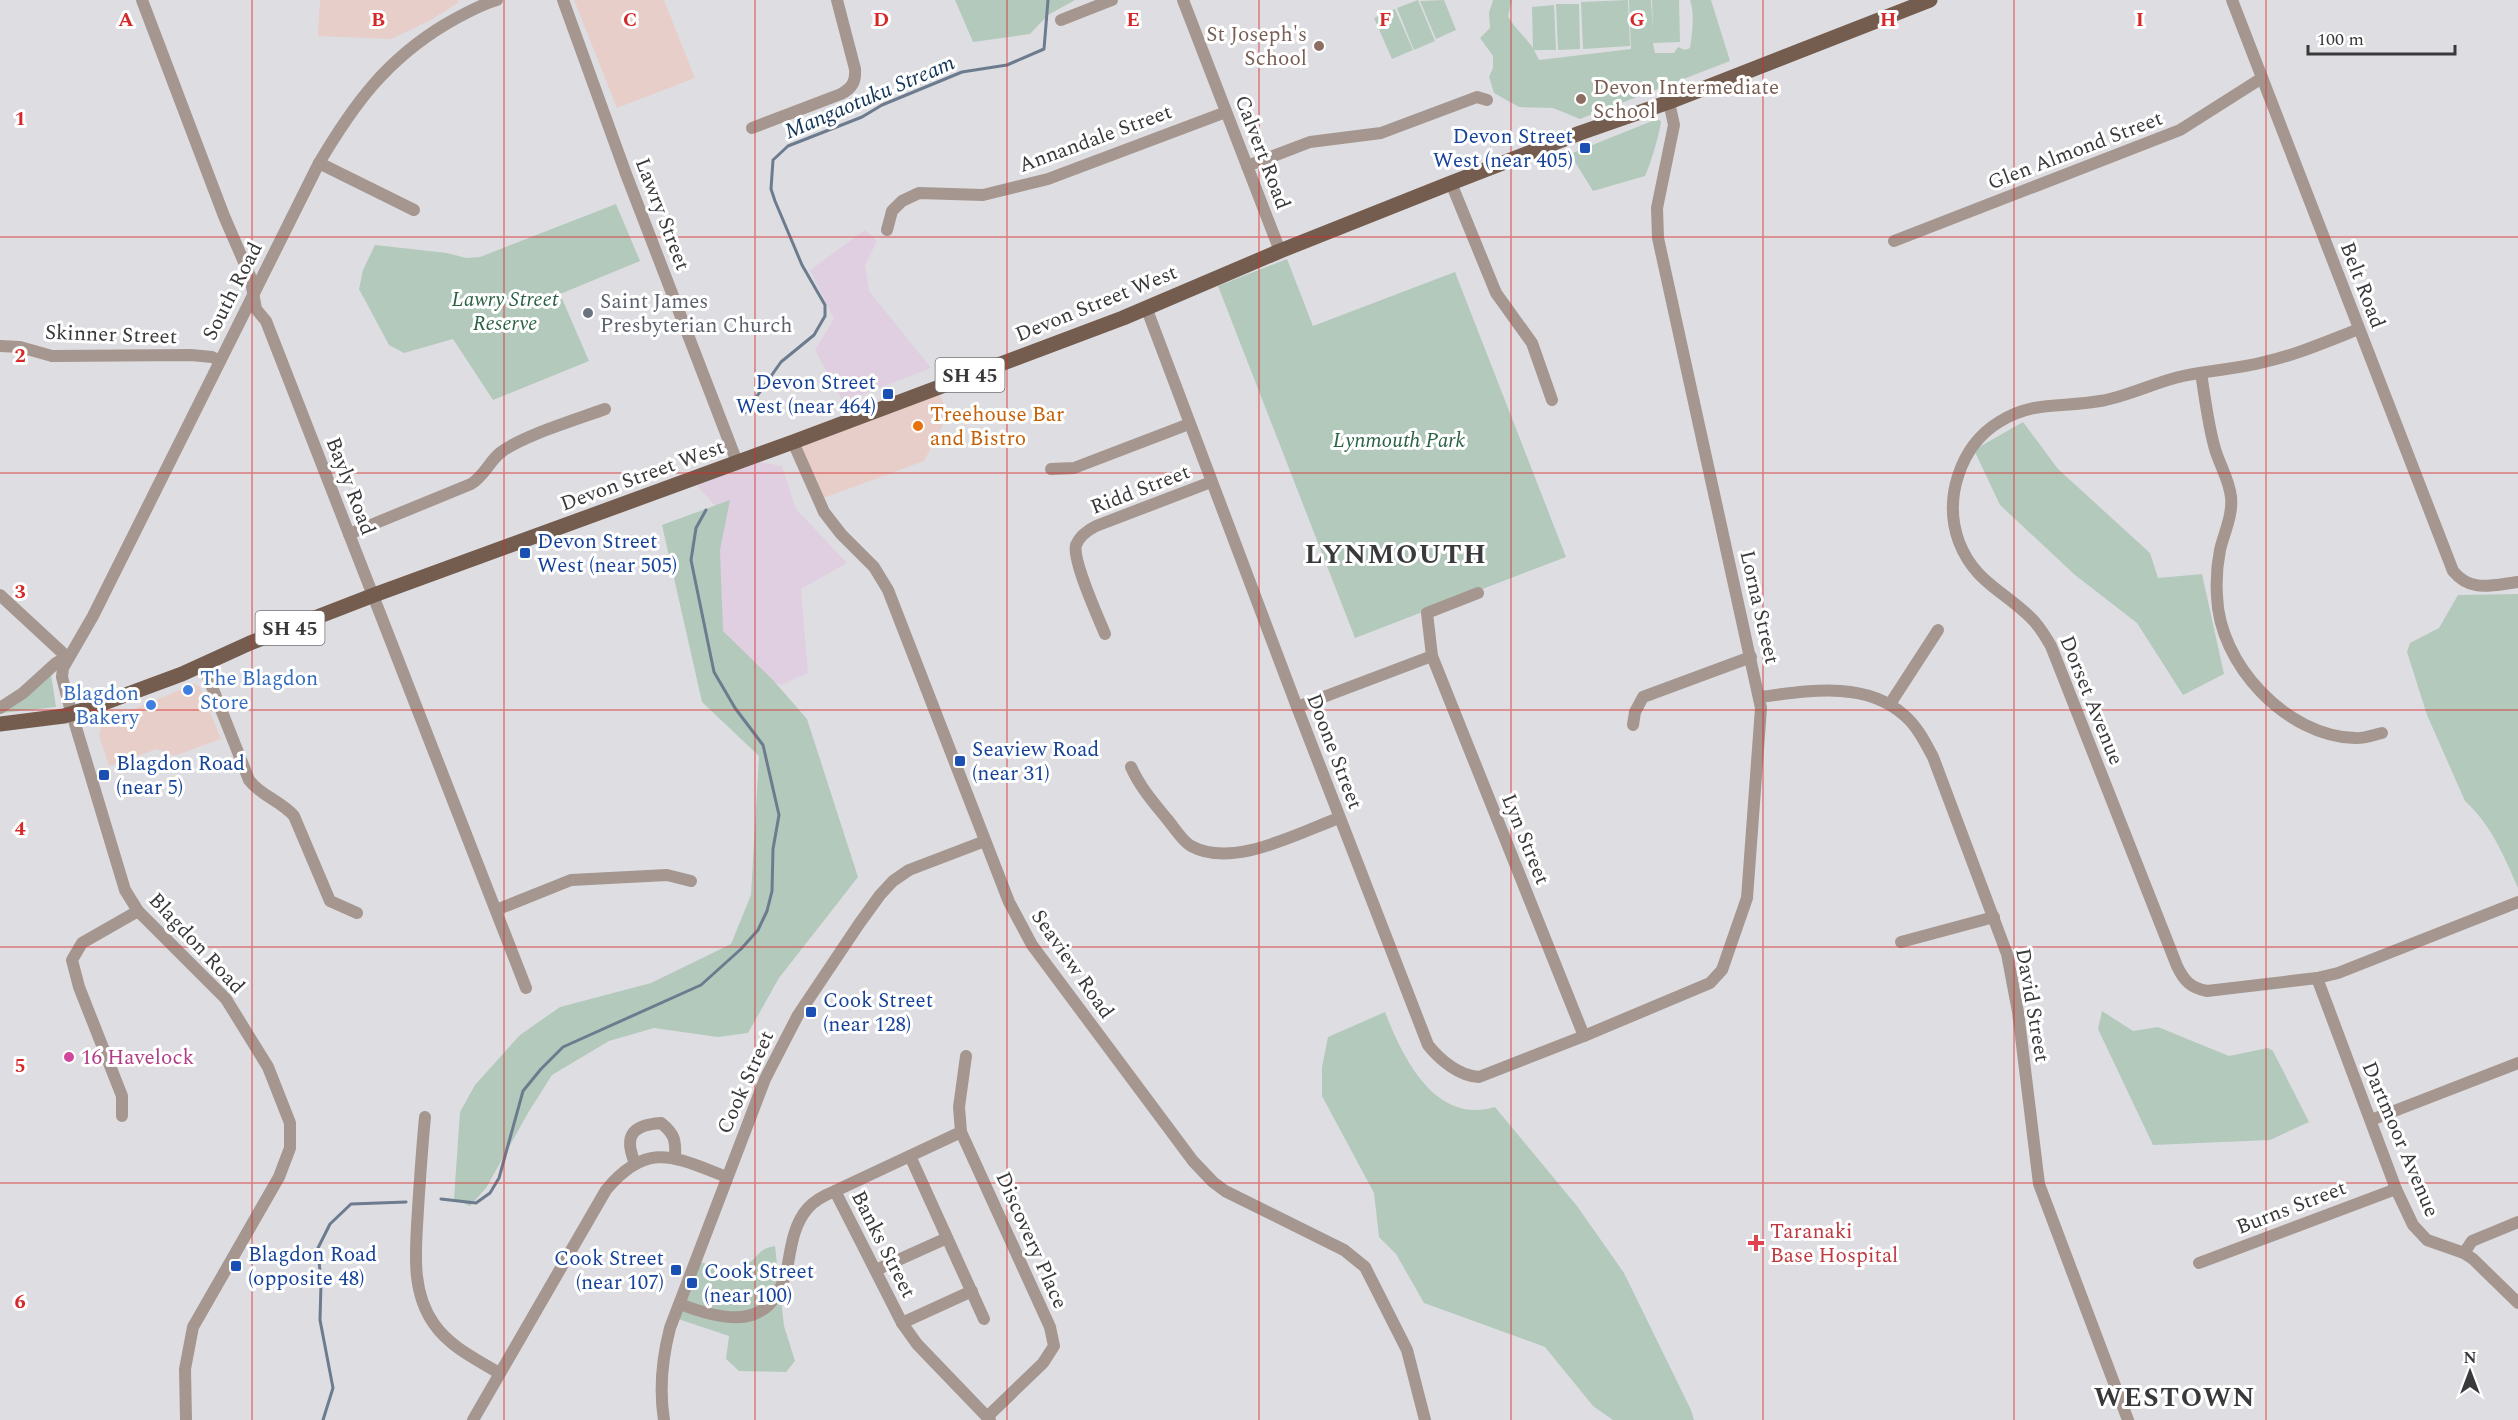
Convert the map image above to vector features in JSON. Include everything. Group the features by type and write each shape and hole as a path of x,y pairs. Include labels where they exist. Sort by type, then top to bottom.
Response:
{"main road":[{"name":"Devon Street West","path":"73,714 203,664 250,643 793,442 1146,307 1451,183 1580,133 1669,102 1930,0"},
{"name":"SH 45","path":"0,724 73,714"}],"street":[{"name":"Bayly Road","path":"142,0 224,216 250,276 256,309 267,321 526,988"},
{"name":"South Road","path":"73,714 62,677 67,657 93,616 319,163 358,101 398,58 450,22 497,0"},
{"name":"Lawry Street","path":"553,0 566,13"},
{"name":"Lawry Street","path":"563,0 737,462"},
{"path":"752,128 841,94 852,85 855,80 855,69 837,0"},
{"path":"1061,20 1112,0"},
{"name":"Calvert Road","path":"1183,0 1280,251"},
{"name":"Belt Road","path":"2232,0 2447,559 2461,581 2475,586 2518,582"},
{"name":"Glen Almond Street","path":"1894,241 2180,130 2262,78"},
{"path":"1247,166 1310,142 1381,133 1477,97 1487,100"},
{"name":"Lorna Street","path":"1584,1036 1703,987 1717,977 1722,970 1747,898 1760,698 1658,238 1657,207 1674,126 1669,102"},
{"name":"Annandale Street","path":"887,230 892,211 902,201 919,193 983,195 1048,179 1226,112"},
{"path":"319,163 414,210"},
{"path":"1451,183 1496,293 1532,343 1552,400"},
{"name":"Doone Street","path":"1146,307 1339,818 1425,1037 1434,1052 1457,1070 1469,1076 1479,1077 1584,1036"},
{"name":"Dorset Avenue","path":"2359,329 2266,362 2184,375 2100,401 2028,408 1997,422 1970,450 1961,466 1953,502 1955,526 1964,554 1980,577 2032,619 2051,646 2177,966 2193,987 2207,991 2317,978 2338,973 2518,902"},
{"name":"Skinner Street","path":"0,346 20,347 52,356 191,356 212,357 220,361"},
{"path":"2201,373 2212,437 2229,485 2231,500 2219,553 2217,597 2219,617 2235,657 2256,687 2284,712 2301,722 2335,735 2356,738 2382,733"},
{"path":"349,534 471,484 481,478 499,453 515,444 605,409"},
{"path":"1051,469 1074,468 1189,424"},
{"name":"Seaview Road","path":"793,442 824,512 841,534 873,566 885,583 1009,902 1032,945 1202,1172 1225,1191 1344,1250 1365,1267 1407,1350 1425,1420"},
{"name":"Ridd Street","path":"1105,634 1077,562 1076,545 1080,538 1086,531 1096,526 1211,482"},
{"name":"Lyn Street","path":"1478,593 1427,613 1432,656 1584,1036"},
{"path":"0,594 67,657"},
{"path":"1890,704 1938,630"},
{"path":"1297,707 1432,656"},
{"name":"South Road","path":"0,708 67,657"},
{"path":"1633,724 1635,712 1643,697 1751,657"},
{"path":"203,664 249,780 255,788 287,808 294,816 330,901 357,913"},
{"name":"David Street","path":"1760,698 1837,691 1861,693 1890,704 1905,715 1921,734 1933,757 1994,917 2014,984 2039,1184 2128,1420"},
{"name":"Blagdon Road","path":"73,714 118,872 138,911 226,999 263,1058 290,1123 290,1148 279,1177 194,1327 185,1369 186,1420"},
{"path":"1131,766 1140,786 1189,845 1208,853 1232,855 1250,851 1339,818"},
{"name":"Cook Street","path":"664,1420 662,1378 664,1354 680,1304 727,1177 777,1053 798,1015 880,895 909,870 985,841"},
{"path":"496,910 579,879 667,875 691,881"},
{"path":"122,1116 122,1096 79,987 72,960 82,942 138,911"},
{"path":"1901,942 1994,917"},
{"name":"Dartmoor Avenue","path":"2317,978 2397,1189 2413,1225 2427,1240 2464,1253 2480,1265 2518,1303"},
{"name":"Discovery Place","path":"966,1056 959,1107 961,1132 1050,1328 1054,1346 1043,1363 988,1419"},
{"path":"2371,1120 2518,1063"},
{"path":"424,1117 415,1259 419,1292 434,1324 443,1336 460,1350 499,1373"},
{"path":"635,1163 629,1149 631,1135 636,1128 647,1124 662,1123 673,1132 676,1142 675,1158"},
{"name":"Banks Street","path":"961,1132 835,1191 903,1323 917,1344 988,1419"},
{"path":"910,1156 984,1319"},
{"path":"473,1420 606,1190 621,1174 635,1163 661,1157 675,1158 727,1177"},
{"name":"Burns Street","path":"2199,1263 2397,1189"},
{"path":"680,1304 714,1317 732,1319 750,1315 762,1309 773,1299 781,1286 801,1218 815,1201 835,1191"},
{"path":"2464,1253 2472,1241 2518,1222"},
{"path":"876,1270 947,1238"},
{"path":"903,1323 972,1291"}],"shaded area":[{"path":"320,0 458,0 458,3 429,21 391,39 318,36"},
{"path":"574,0 664,0 695,78 617,108"},
{"path":"865,230 877,241 865,265 869,291 931,368 843,402 815,350 834,319 810,270"},
{"path":"939,392 948,415 924,461 818,500 799,444"},
{"path":"754,461 782,466 796,509 847,563 801,589 808,673 781,685 762,677 712,641 717,508 693,481"},
{"path":"194,684 200,687 221,739 174,756 157,749 109,766 99,736 101,727 108,720"}],"green space":[{"path":"955,0 1075,0 1048,15 1030,34 973,42"},
{"path":"1418,0 1435,41 1414,50 1397,8"},
{"path":"1444,0 1456,30 1436,39 1420,1"},
{"name":"Devon Intermediate School","path":"1493,0 1512,0 1508,16 1533,48 1532,7 1554,5 1556,50 1534,50 1539,60 1631,49 1629,0 1651,0 1653,30 1652,0 1679,0 1680,42 1653,43 1655,53 1674,53 1678,47 1685,50 1690,48 1692,30 1690,0 1711,0 1730,61 1580,119 1553,108 1519,107 1494,93 1489,77 1493,68 1493,56 1480,38 1490,28 1489,13"},
{"path":"1628,0 1630,46 1583,49 1581,2"},
{"path":"1556,4 1579,4 1580,49 1558,50"},
{"path":"1395,9 1413,50 1392,59 1374,18"},
{"path":"1657,119 1661,121 1660,126 1645,176 1593,191 1570,154"},
{"name":"Lawry Street Reserve","path":"616,204 640,261 560,294 589,361 493,400 453,339 404,353 389,345 359,289 363,270 375,245 447,253 466,258 480,257"},
{"name":"Lynmouth Park","path":"1287,259 1313,326 1455,272 1566,557 1355,638 1218,286"},
{"path":"2023,422 2058,469 2150,553 2158,578 2202,574 2224,674 2183,695 2137,623 2075,575 2000,505 1974,450"},
{"path":"730,500 720,550 723,631 773,680 807,719 858,877 779,978 748,1033 718,1037 654,1028 609,1041 552,1075 486,1188 470,1206 454,1199 460,1112 475,1085 520,1035 560,1007 651,983 731,944 751,895 759,756 702,702 662,525"},
{"path":"2518,594 2518,888 2490,831 2465,801 2427,715 2407,652 2410,643 2439,628 2458,595"},
{"path":"51,674 56,707 2,713"},
{"path":"2102,1011 2133,1031 2158,1027 2229,1056 2268,1048 2273,1051 2309,1122 2270,1140 2153,1145 2098,1029"},
{"path":"1385,1012 1401,1049 1424,1084 1439,1097 1455,1106 1474,1110 1495,1107 1577,1206 1624,1273 1694,1420 1613,1420 1593,1406 1545,1347 1424,1303 1396,1254 1379,1237 1374,1193 1322,1096 1322,1067 1328,1037"},
{"path":"775,1246 784,1326 795,1361 786,1372 739,1371 726,1359 729,1336 675,1318 694,1261 721,1267 741,1267 765,1249"}],"waterway":[{"name":"Mangaotuku Stream","path":"745,413 781,362 814,335 825,316 825,305 802,265 775,201 771,189 773,160 788,146 862,117 882,105 962,72 1007,65 1044,49 1048,0"},
{"name":"Mangaotuku Stream","path":"441,1199 476,1203 490,1193 499,1178 523,1091 563,1047 701,985 741,949 758,930 767,911 772,891 773,849 779,815 763,745 735,708 714,672 691,560 696,528 706,510"},
{"name":"Mangaotuku Stream","path":"323,1420 333,1388 320,1320 321,1284 318,1248 330,1224 351,1204 406,1202"}],"place":[{"name":"St Joseph's School","path":"1319,46"},
{"name":"Devon Intermediate School","path":"1581,99"},
{"name":"Devon Street West (near 405)","path":"1585,148"},
{"name":"Saint James Presbyterian Church","path":"588,313"},
{"name":"Devon Street West (near 464)","path":"888,394"},
{"name":"Treehouse Bar and Bistro","path":"918,426"},
{"name":"Devon Street West (near 505)","path":"525,553"},
{"name":"The Blagdon Store","path":"188,690"},
{"name":"Blagdon Bakery","path":"151,705"},
{"name":"Seaview Road (near 31)","path":"960,761"},
{"name":"Blagdon Road (near 5)","path":"104,775"},
{"name":"Cook Street (near 128)","path":"811,1012"},
{"name":"16 Havelock","path":"69,1057"},
{"name":"Taranaki Base Hospital","path":"1756,1243"},
{"name":"Blagdon Road (opposite 48)","path":"236,1266"},
{"name":"Cook Street (near 107)","path":"676,1270"},
{"name":"Cook Street (near 100)","path":"692,1283"}],"district":[{"name":"LYNMOUTH","path":"1396,554"},
{"name":"WESTOWN","path":"2175,1397"}]}
